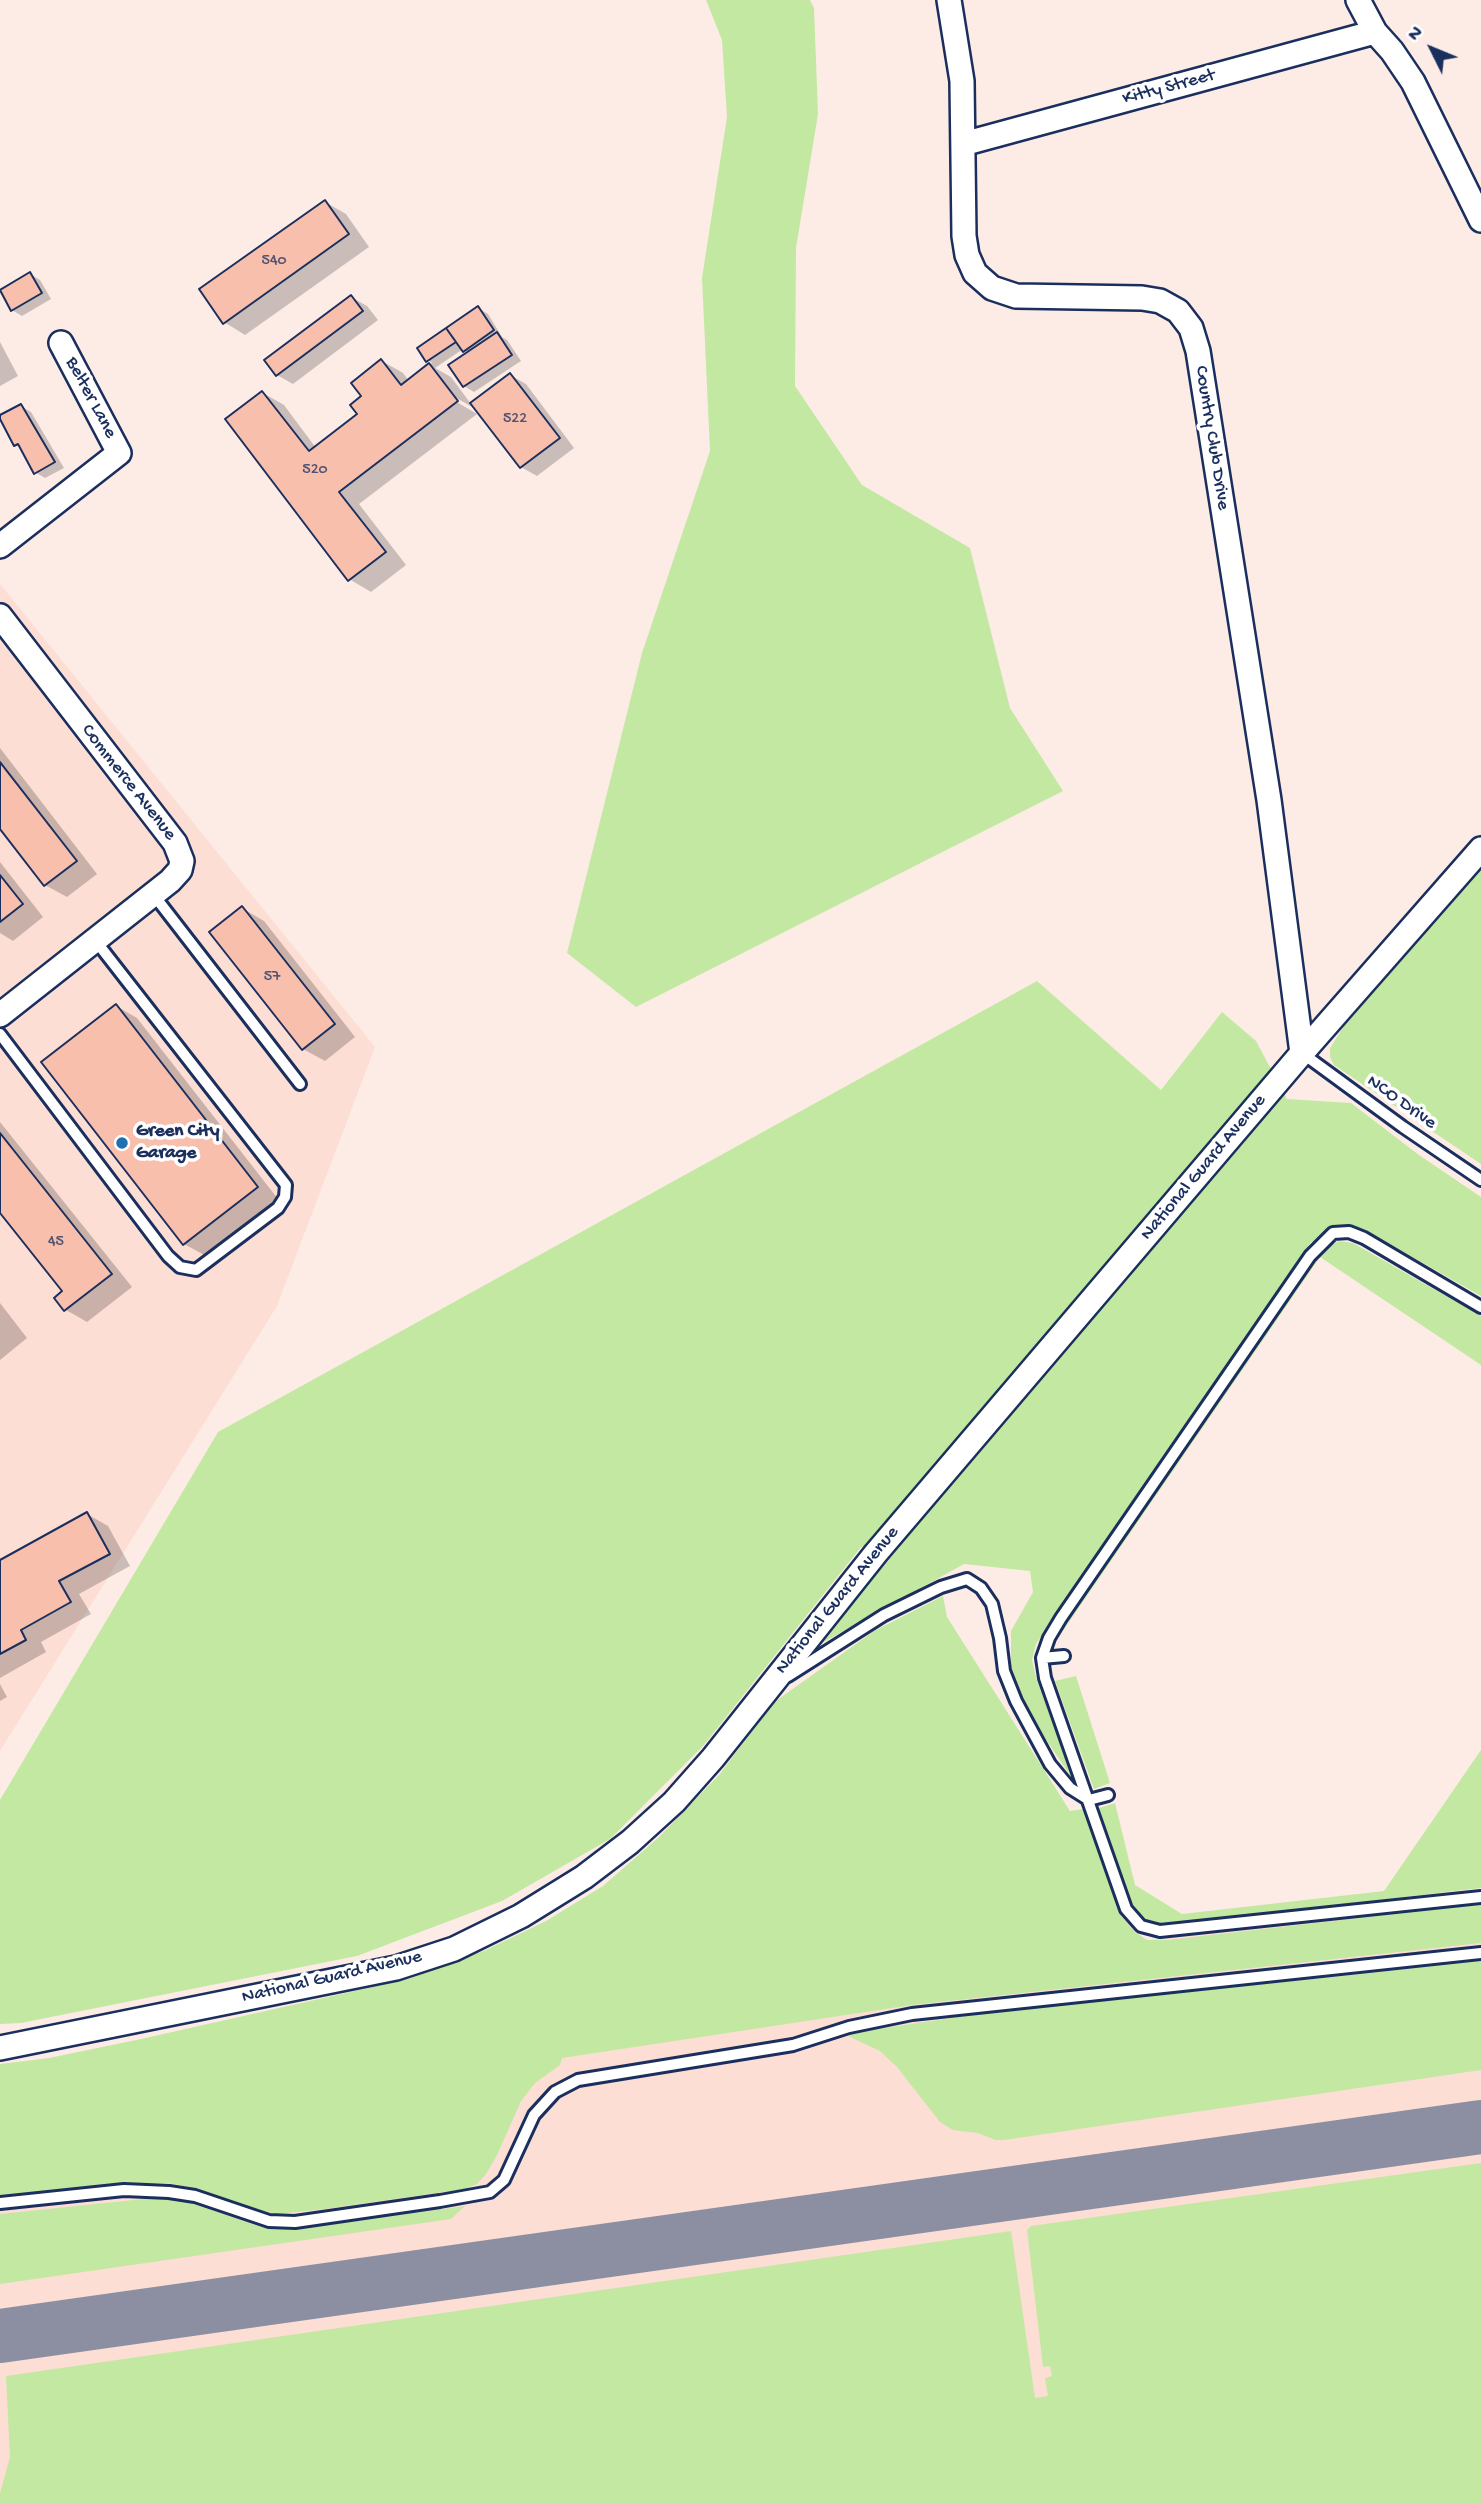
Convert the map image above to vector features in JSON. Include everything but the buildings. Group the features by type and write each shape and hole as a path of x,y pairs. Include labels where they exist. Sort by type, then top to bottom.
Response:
{"street":[{"name":"Country Club Drive","path":"949,0 962,81 964,236 967,254 975,273 992,288 1016,296 1142,298 1160,301 1178,311 1191,328 1198,351 1267,786 1302,1053"},
{"path":"1358,0 1375,32 1413,82 1481,220"},
{"name":"Kitty Street","path":"963,144 1375,32"},
{"name":"Belter Lane","path":"0,546 119,453 61,343"},
{"name":"Commerce Avenue","path":"0,616 179,849 182,861 180,870 153,894 0,1015"},
{"name":"National Guard Avenue","path":"0,2048 396,1968 454,1949 521,1916 584,1877 630,1843 682,1793 713,1758 762,1693 876,1553 1302,1053 1481,849"}],"lane":[{"path":"153,894 300,1084"},
{"path":"0,1034 168,1256 180,1266 196,1270 278,1208 285,1197 286,1185 95,940"},
{"name":"NCO Drive","path":"1302,1053 1481,1180"},
{"path":"1481,1307 1364,1238 1349,1232 1333,1233 1310,1256 1061,1618 1049,1638 1042,1658 1045,1678 1126,1909 1141,1926 1160,1931 1481,1897"},
{"path":"762,1693 884,1615 940,1587 967,1579 981,1588 992,1604 1004,1671 1050,1764 1070,1788 1089,1800 1108,1795"},
{"path":"1042,1658 1064,1656"},
{"path":"0,2203 124,2190 158,2192 195,2196 269,2221 295,2222 440,2201 490,2192 504,2180 534,2115 555,2092 578,2080 793,2045 849,2027 912,2014 1481,1952"}],"shaded area":[{"path":"0,584 375,1047 277,1306 0,1751"},
{"path":"1100,1852 1121,1916 1135,1932 1147,1940 1481,1904 1481,2503 0,2503 0,2143"}],"green space":[{"path":"706,0 810,0 814,8 818,114 796,248 795,386 862,485 970,548 1010,708 1063,791 636,1007 567,953 642,653 710,451 702,278 727,117 722,40"},
{"path":"1481,869 1481,1164 1334,1065 1330,1048 1344,1026"},
{"path":"1037,981 1161,1090 1222,1012 1256,1041 1287,1099 1351,1103 1419,1155 1481,1197 1481,1296 1363,1229 1311,1242 1036,1644 1032,1660 1036,1678 1074,1781 1043,1735 1024,1700 1011,1667 1011,1631 1033,1592 1030,1571 964,1564 813,1648 893,1546 861,1547 703,1746 610,1839 502,1901 357,1956 21,2023 0,2024 0,1800 218,1432"},
{"path":"1339,1241 1353,1243 1481,1316 1481,1365 1320,1257 1060,1635 1056,1634 1311,1262 1326,1248"},
{"path":"943,1596 947,1617 1070,1811 1083,1809 1121,1916 1135,1932 1147,1940 1168,1940 1481,1904 1481,1943 912,2005 562,2058 560,2065 535,2083 521,2101 486,2174 477,2184 464,2189 277,2214 250,2208 196,2188 167,2183 0,2197 0,2064 49,2058 141,2039 408,1979 486,1950 546,1921 603,1886 659,1837 719,1775 773,1703 874,1631"},
{"path":"1076,1676 1110,1783 1094,1789 1055,1681"},
{"path":"1481,1750 1481,1888 1158,1924 1145,1919 1127,1895 1099,1808 1115,1803 1135,1885 1182,1914 1384,1891"},
{"path":"1481,1959 1481,2070 1004,2140 953,2130 940,2122 897,2067 880,2051 850,2037 850,2033 993,2012"},
{"path":"1481,2163 1481,2503 0,2503 0,2493 10,2457 6,2376 1011,2231 1035,2398 1048,2396 1045,2378 1052,2376 1050,2366 1043,2367 1027,2230 1031,2226"},
{"path":"153,2198 188,2202 261,2227 289,2230 465,2206 451,2219 0,2284 0,2214"}],"taxiway":[{"path":"0,2336 1481,2127"}],"place":[{"name":"Green City Garage","path":"122,1143"}]}
